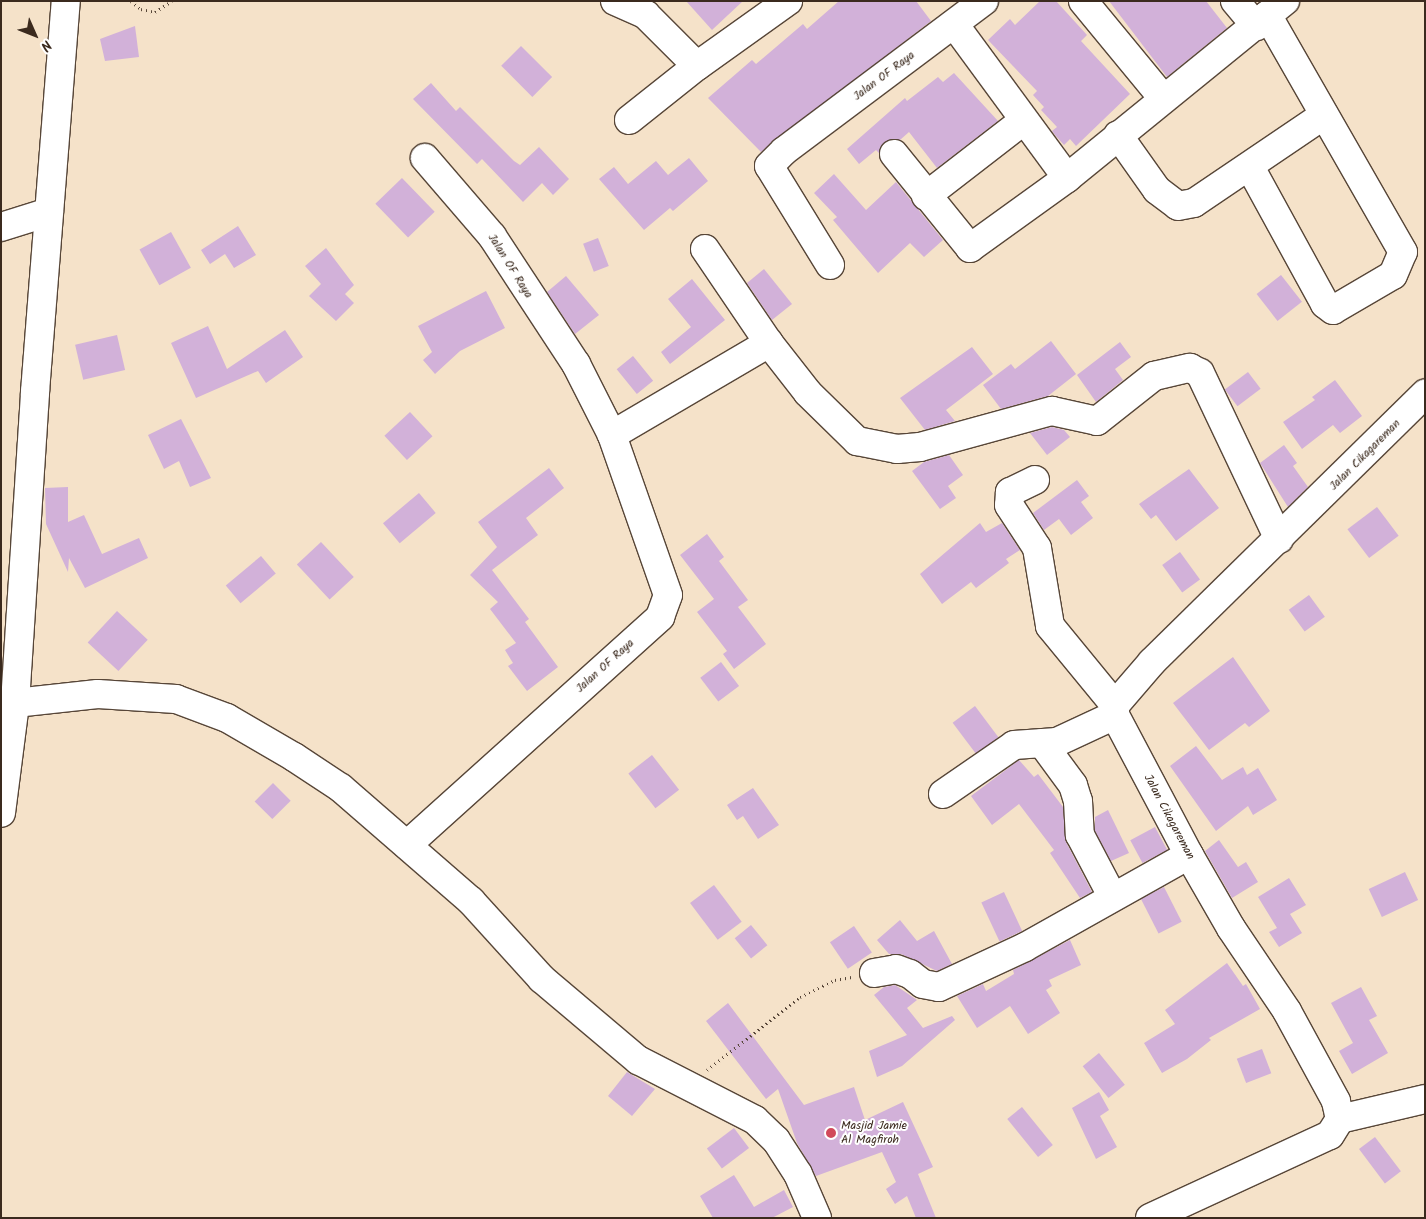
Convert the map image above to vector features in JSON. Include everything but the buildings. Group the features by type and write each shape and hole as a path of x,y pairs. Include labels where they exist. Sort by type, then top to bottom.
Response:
{"street":[{"path":"1,813 15,703 49,212 66,1"},
{"path":"615,1 646,15 697,66"},
{"path":"629,120 697,66 788,1"},
{"name":"Jalan OF Raya","path":"830,265 769,166 784,151 984,1"},
{"path":"1083,1 1163,98"},
{"path":"1235,1 1269,14 1324,115 1403,252 1393,275 1333,310 1325,304 1250,167"},
{"path":"894,154 926,196 970,248 1067,178 1163,98 1269,14"},
{"path":"954,24 1023,121 1067,178"},
{"path":"1118,135 1157,190 1178,206 1194,203 1250,167 1324,115"},
{"path":"926,196 1023,121"},
{"name":"Jalan OF Raya","path":"407,845 660,617 668,595 612,435 576,364 492,236 425,158"},
{"path":"1,227 49,212"},
{"path":"705,249 769,343 808,393 857,441 897,449 938,443 1052,411 1096,421 1154,376 1190,368 1200,372 1279,539"},
{"path":"612,435 769,343"},
{"name":"Jalan Cikagareman","path":"1340,1119 1336,1101 1287,1011 1231,928 1189,854 1115,710 1152,662 1425,394"},
{"path":"943,794 1014,745 1057,742 1115,710 1050,626 1037,548 1009,504 1010,492 1035,480"},
{"path":"15,703 98,694 176,699 227,718 341,788 471,901 542,979 638,1060 755,1120 776,1140 798,1174 817,1218"},
{"path":"1042,742 1073,786 1078,802 1080,835 1112,896"},
{"path":"874,973 896,969 910,974 923,984 939,986 1025,947 1189,854"},
{"path":"1150,1218 1330,1135 1340,1119 1425,1099"}],"path":[{"path":"131,1 141,9 155,12 172,1"},
{"path":"688,1085 800,997 835,980 874,973"}],"place":[{"name":"Masjid Jamie Al Magfiroh","path":"831,1133"}]}
